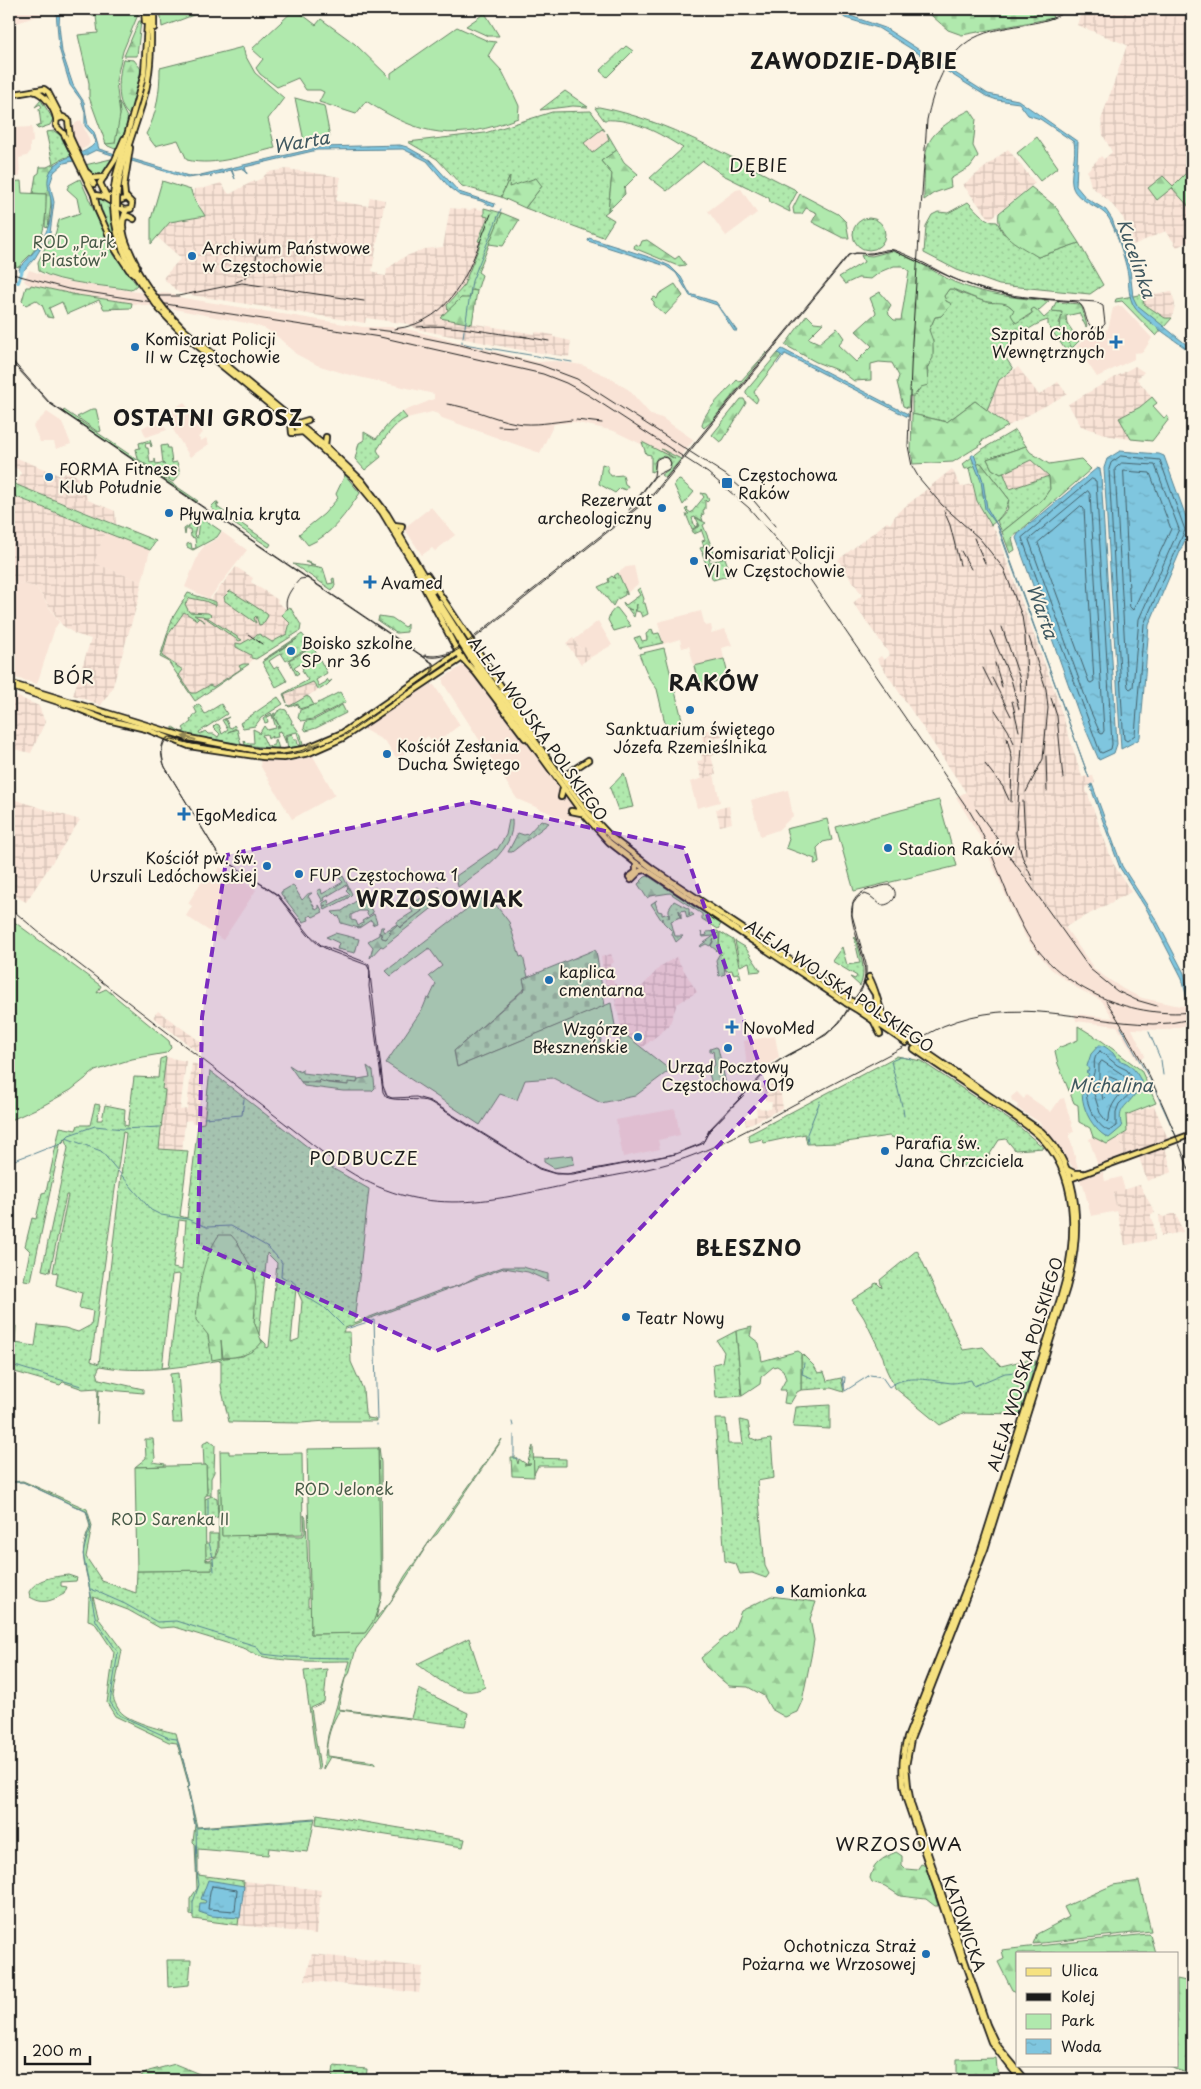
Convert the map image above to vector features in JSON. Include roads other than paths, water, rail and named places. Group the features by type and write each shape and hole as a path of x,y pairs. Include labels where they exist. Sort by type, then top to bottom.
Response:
{"main road":[{"name":"ALEJA WOJSKA POLSKIEGO","path":"136,117 144,74 149,9"},
{"name":"ALEJA WOJSKA POLSKIEGO","path":"149,9 151,42 147,81 121,161 115,197 115,206 123,243 136,274 174,324 291,422 292,433 303,432 354,478 393,526"},
{"path":"9,94 34,91 46,94 59,118 68,120 74,153"},
{"path":"59,118 56,125 61,129 93,186"},
{"path":"61,129 68,126"},
{"path":"93,186 100,183 121,161 124,153"},
{"path":"121,161 127,198 132,201 131,209 126,211 124,218 126,240 136,274"},
{"path":"79,163 93,178 104,177"},
{"path":"85,170 93,186 97,208 115,249 129,270 136,274"},
{"path":"100,183 104,193 109,197 119,201 127,198"},
{"path":"94,195 102,196 126,211"},
{"path":"124,218 128,216 134,219"},
{"name":"ALEJA WOJSKA POLSKIEGO","path":"174,324 325,446 362,481 379,501 459,638 565,786 582,813 609,842 636,864 848,1001"},
{"path":"297,423 308,420"},
{"path":"325,446 326,437"},
{"path":"393,526 390,535 398,535"},
{"name":"ALEJA WOJSKA POLSKIEGO","path":"417,567 429,578 516,710 541,752"},
{"path":"417,567 422,586 461,657"},
{"path":"450,635 457,642 465,637 465,633"},
{"path":"9,686 69,705 104,719 146,729 189,746 279,758 309,753 338,741 435,677 474,646"},
{"name":"ALEJA WOJSKA POLSKIEGO","path":"461,657 510,720 541,752"},
{"path":"9,682 188,738 257,751 280,752 301,749 342,734 428,673 461,657"},
{"path":"470,667 471,660 476,657 482,658"},
{"path":"561,797 568,774 588,760"},
{"name":"ALEJA WOJSKA POLSKIEGO","path":"565,786 596,822 624,848 1034,1131 1053,1153 1067,1178 1076,1225 1075,1249 1070,1275 978,1566"},
{"path":"571,811 582,813"},
{"path":"636,864 636,872 630,878 640,871 646,870"},
{"path":"869,977 884,1017 893,1030"},
{"path":"864,990 873,987"},
{"path":"857,1008 869,1009 875,1006 876,998 873,987"},
{"name":"ALEJA WOJSKA POLSKIEGO","path":"857,1008 893,1030 1034,1126 1051,1142 1066,1169 1072,1228 1067,1274 983,1544 968,1584"},
{"path":"872,1019 878,1027 880,1034"},
{"path":"1067,1178 1192,1134"},
{"path":"1066,1169 1074,1173 1084,1173"},
{"name":"KATOWICKA","path":"978,1566 912,1737 906,1766 907,1782 913,1809 987,2025 996,2044 1026,2080"},
{"name":"KATOWICKA","path":"968,1584 907,1738 903,1756 902,1779 909,1809 987,2034 1000,2055 1021,2080"}],"water":[{"path":"60,9 59,25 62,52 73,85 84,102 88,126 94,132 99,149 192,177 321,147 400,145 430,160 459,192 495,204 494,207 459,195 450,188 427,161 403,149 317,150 245,167 247,174 243,168 232,170 235,179 231,170 223,172 223,174 211,175 211,178 210,175 187,178 96,150 74,161 64,163 54,172 50,184 54,202 50,233 35,258 23,271 19,270 39,245 48,228 51,200 48,181 51,170 61,161 86,150 96,142 85,126 85,112 81,100 70,85 59,48 56,11 54,10"},
{"path":"834,9 885,28 988,94 1018,100 1078,142 1076,186 1086,198 1106,210 1112,219 1130,270 1133,297 1137,305 1192,349 1192,353 1154,325 1135,308 1130,296 1125,262 1111,222 1104,213 1082,199 1074,190 1072,179 1075,153 1074,142 1040,119 1028,115 1019,103 997,100 986,96 878,28 845,18"},
{"path":"589,238 652,258 670,266 681,277 690,294 716,302 737,331 734,331 717,305 690,296 676,273 666,266 588,241"},
{"path":"782,349 908,414 908,417 785,354 783,357 778,353"},
{"path":"1120,451 1164,456 1190,528 1149,625 1140,737 1121,749 1104,468 1107,459"},
{"path":"974,454 983,481 987,508 999,528 1089,778 997,525 985,509 981,481 971,456"},
{"path":"1097,468 1100,469 1101,476 1117,744 1114,753 1099,760 1079,714 1016,538 1018,534"},
{"path":"1092,784 1122,866 1157,921 1184,973 1192,1007 1189,1007 1182,978 1147,910 1120,868 1090,785"},
{"name":"Michalina","path":"1099,1045 1107,1048 1117,1059 1119,1058 1119,1061 1128,1064 1132,1068 1139,1076 1144,1090 1141,1093 1135,1094 1123,1108 1120,1116 1122,1127 1109,1138 1095,1127 1090,1119 1083,1100 1082,1091 1084,1082 1089,1074 1086,1072 1089,1070 1087,1066 1091,1054"},
{"path":"208,1880 244,1886 240,1918 211,1916 199,1912 200,1903 205,1903 206,1901 201,1899"}],"waterway":[{"path":"465,327 472,281 501,209"},
{"path":"18,282 23,267"},
{"path":"463,338 464,330"},
{"path":"462,341 462,343 470,345 572,362"},
{"path":"777,364 782,357"},
{"name":"Warta","path":"1190,1003 1192,1016"},
{"path":"1121,1027 1149,1078"},
{"path":"1149,1032 1160,1058"},
{"path":"902,1106 891,1061 901,1057 912,1059 913,1061"},
{"path":"1161,1060 1163,1075"},
{"path":"1150,1079 1176,1136 1174,1139"},
{"path":"204,1118 242,1115 244,1099"},
{"path":"807,1134 820,1101"},
{"path":"903,1109 904,1116"},
{"path":"49,1148 59,1145 69,1135 95,1126 123,1129 160,1127"},
{"path":"807,1135 808,1143"},
{"path":"66,1138 101,1151 151,1210 161,1215 187,1219 207,1227 231,1226 268,1247 278,1258"},
{"path":"33,1154 48,1148"},
{"path":"12,1161 31,1154"},
{"path":"280,1260 282,1263 281,1276 288,1280"},
{"path":"291,1280 304,1295"},
{"path":"305,1296 323,1307"},
{"path":"325,1308 343,1326"},
{"path":"346,1329 374,1320 377,1420"},
{"path":"804,1363 802,1374 812,1378"},
{"path":"9,1364 13,1365"},
{"path":"15,1366 81,1386"},
{"path":"844,1387 845,1377 842,1377 845,1391 870,1375 882,1377 889,1387 903,1380 911,1379 952,1383 971,1380 974,1386 1005,1373 1032,1371"},
{"path":"512,1422 513,1426"},
{"path":"514,1435 514,1453"},
{"path":"514,1454 514,1458 518,1459"},
{"path":"9,1482 23,1482 87,1512 91,1528 83,1554 96,1621 118,1652 110,1702 119,1715 169,1738 177,1739 190,1786 188,1788 196,1828 314,1819"},
{"path":"208,1499 208,1528"},
{"path":"209,1543 213,1557"},
{"path":"213,1559 214,1571"},
{"path":"91,1589 125,1604 157,1622 176,1621 256,1646 262,1654 289,1657 350,1658"},
{"path":"955,1611 963,1589"},
{"path":"193,1915 193,1902 199,1885 196,1829"}],"tram line":[{"path":"424,656 431,657 443,656 466,645 655,494 849,255 856,253 871,254 892,250 952,278 984,290 1017,297 1077,302 1083,308 1088,323 1094,328 1102,327 1105,324 1103,306 1096,302 1031,297 983,289 967,284 958,280 949,276 912,257 894,250 888,250 872,253 856,253 848,255 654,493 470,640 443,655 425,655"},
{"path":"9,357 50,403 433,663 434,670 428,677 347,734 303,752 283,755 265,755 192,744 172,739 165,741 162,750 165,767 219,856 278,895 309,934 321,945 369,965 383,1086 387,1096 392,1098 416,1097 430,1101 539,1168 554,1173 567,1174 675,1154 700,1144 704,1141 709,1130 771,1066 778,1061 786,1056 819,1039 826,1034 833,1028 841,1019 861,989 865,972 852,917 852,905 858,895 873,888 890,885 895,895 889,903 881,905 865,894 858,897 853,904 852,915 866,964 866,975 862,989 840,1022 826,1035 780,1060 769,1069 710,1130 702,1144 676,1154 573,1174 556,1174 539,1169 430,1102 395,1099 386,1097 383,1092 369,986 370,971 367,965 330,951 318,944 308,935 277,895 219,856 165,767 162,757 162,750 164,740 170,737 192,743 261,754 283,754 300,751 330,741 346,733 428,676 432,671 432,663 49,403 9,359"},
{"path":"629,510 654,476 656,460 661,457 668,458 671,463 669,469 655,476 631,508"},
{"path":"287,609 286,601 292,589 300,579 308,578"},
{"path":"248,634 262,644"}],"railway":[{"path":"1033,880 1022,856 1016,833 1027,675 1022,616 1004,569 980,539 942,505 919,478 912,466 908,446 912,342 927,120 942,73 948,62 964,44 974,38 998,30 1047,20 1069,9"},
{"path":"394,329 415,324 433,315 447,303 468,271 491,214"},
{"path":"236,282 243,279 251,271 260,240"},
{"path":"9,273 68,289 380,337 543,374 566,383 590,396 708,473 749,508 807,575 970,812 986,841 1024,929 1038,950 1054,967 1074,983 1096,995 1119,1004 1168,1013 1192,1012"},
{"path":"154,296 178,296 242,283 364,301"},
{"path":"417,327 445,326 527,337"},
{"path":"369,329 396,332 460,345 540,365 577,379 726,475 749,495 775,526"},
{"path":"521,336 549,341"},
{"path":"447,404 523,424 572,420"},
{"path":"576,420 602,423"},
{"path":"498,426 516,427"},
{"path":"944,511 950,525 960,565"},
{"path":"974,538 985,563"},
{"path":"961,551 971,569"},
{"path":"1002,627 1020,679 1021,691"},
{"path":"990,631 1011,679 1019,709"},
{"path":"1026,792 1043,759 1048,708 1046,689 1029,637"},
{"path":"995,663 1002,687"},
{"path":"983,668 992,686"},
{"path":"992,678 1011,716"},
{"path":"1051,698 1057,716 1063,779"},
{"path":"1012,701 1019,731"},
{"path":"995,710 1014,743"},
{"path":"1007,738 1012,758 1011,802"},
{"path":"1046,756 1047,791"},
{"path":"985,764 1003,787 1009,800"},
{"path":"1023,801 1026,854"},
{"path":"976,809 1090,969 1117,991 1136,1000 1157,1006"},
{"path":"9,907 49,941 339,1165 370,1183 400,1195 430,1201 489,1200 671,1163 735,1137 943,1026 971,1017 997,1012 1023,1011 1153,1024 1192,1019"},
{"path":"1106,1001 1132,1043 1154,1086 1192,1178"}],"place":[{"name":"Archiwum Państwowe w Częstochowie","path":"192,256"},
{"name":"Szpital Chorób Wewnętrznych","path":"1116,342"},
{"name":"Komisariat Policji II w Częstochowie","path":"135,347"},
{"name":"FORMA Fitness Klub Południe","path":"49,477"},
{"name":"Częstochowa Raków","path":"727,483"},
{"name":"Rezerwat archeologiczny","path":"662,508"},
{"name":"Pływalnia kryta","path":"169,513"},
{"name":"Komisariat Policji VI w Częstochowie","path":"694,561"},
{"name":"Avamed","path":"370,582"},
{"name":"Boisko szkolne SP nr 36","path":"291,651"},
{"name":"Sanktuarium świętego Józefa Rzemieślnika","path":"690,710"},
{"name":"Kościół Zesłania Ducha Świętego","path":"387,754"},
{"name":"EgoMedica","path":"184,814"},
{"name":"Stadion Raków","path":"888,848"},
{"name":"Kościół pw. św. Urszuli Ledóchowskiej","path":"267,866"},
{"name":"FUP Częstochowa 1","path":"299,874"},
{"name":"kaplica cmentarna","path":"549,980"},
{"name":"NovoMed","path":"732,1027"},
{"name":"Wzgórze Błeszneńskie","path":"638,1037"},
{"name":"Urząd Pocztowy Częstochowa 019","path":"728,1048"},
{"name":"Parafia św. Jana Chrzciciela","path":"885,1151"},
{"name":"Teatr Nowy","path":"626,1317"},
{"name":"Kamionka","path":"780,1590"},
{"name":"Ochotnicza Straż Pożarna we Wrzosowej","path":"926,1954"}],"district":[{"name":"ZAWODZIE-DĄBIE","path":"854,60"},
{"name":"DĘBIE","path":"759,164"},
{"name":"OSTATNI GROSZ","path":"208,417"},
{"name":"BÓR","path":"74,676"},
{"name":"RAKÓW","path":"714,682"},
{"name":"WRZOSOWIAK","path":"440,898"},
{"name":"PODBUCZE","path":"364,1157"},
{"name":"BŁESZNO","path":"749,1247"},
{"name":"WRZOSOWA","path":"899,1843"}],"park label":[{"name":"ROD „Park Piastów”","path":"74,250"},
{"name":"ROD Jelonek","path":"344,1488"},
{"name":"ROD Sarenka II","path":"170,1518"}],"water label":[{"name":"Kucelinka","path":"1137,258"}]}
